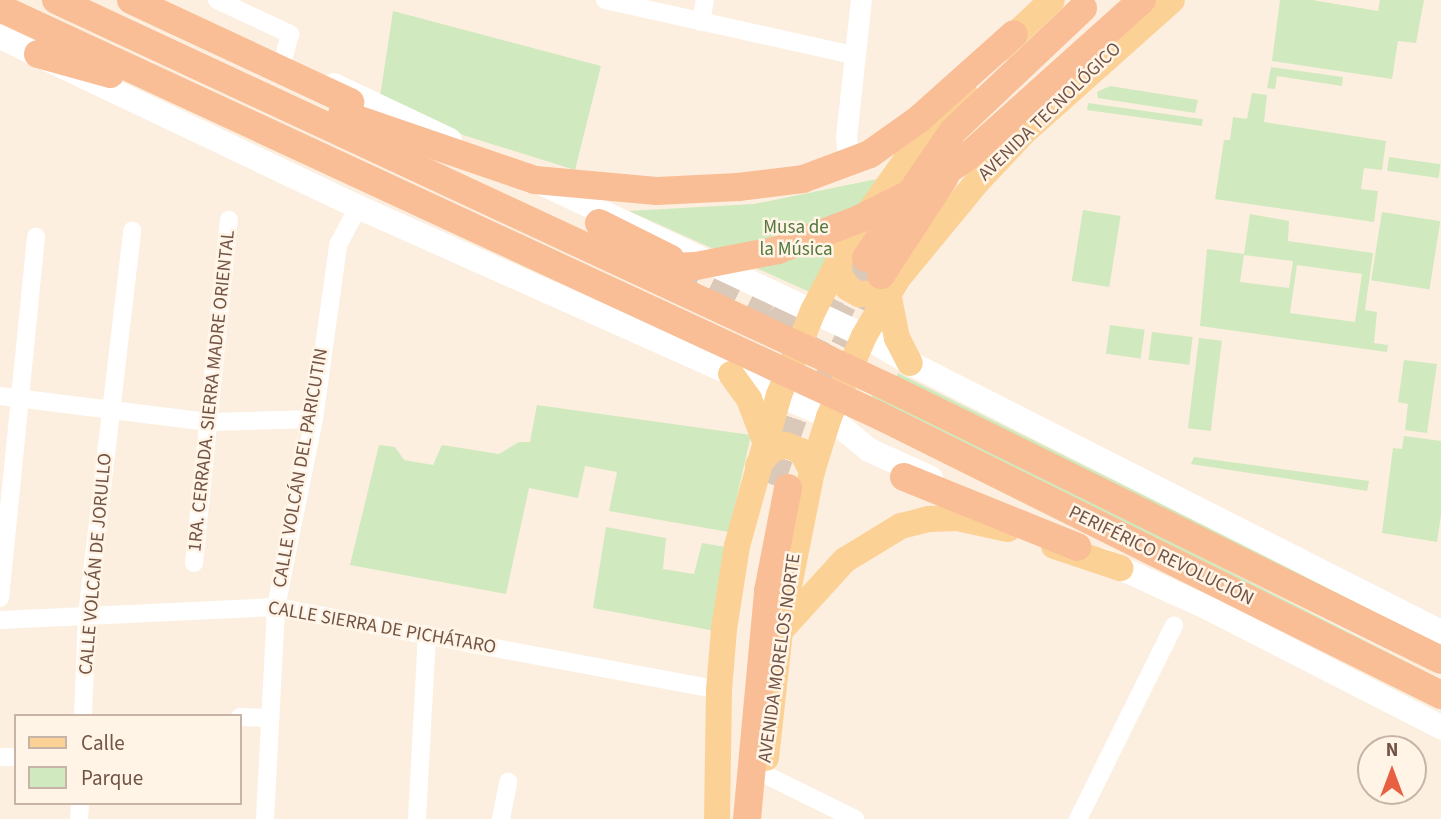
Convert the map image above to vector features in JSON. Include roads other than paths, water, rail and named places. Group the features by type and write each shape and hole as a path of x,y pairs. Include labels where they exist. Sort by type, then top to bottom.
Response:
{"highway":[{"name":"PERIFÉRICO REVOLUCIÓN","path":"56,0 894,390 1441,660"},
{"path":"69,0 174,39 367,125 535,180 657,191 738,187 803,179 848,163 888,144 1014,34"},
{"path":"131,0 350,102"},
{"path":"868,272 972,135 1003,99 1116,0"},
{"path":"0,8 30,22 129,80 416,218 505,252 586,265 647,268 696,266 778,250 859,219 928,185 967,157 1142,0"},
{"path":"868,272 953,131 1083,8"},
{"name":"PERIFÉRICO REVOLUCIÓN","path":"30,22 732,361 880,416 1441,695"},
{"path":"38,54 129,80"},
{"path":"599,223 671,259"},
{"path":"738,786 752,586 770,470"},
{"path":"747,819 768,592 770,470"},
{"path":"904,477 1077,547"}],"main road":[{"path":"151,0 813,311 910,363 1441,632"},
{"name":"AVENIDA TECNOLÓGICO","path":"829,417 864,336 868,272 911,153 1014,34 1052,0"},
{"name":"AVENIDA TECNOLÓGICO","path":"779,395 813,311 960,202 1024,132 1172,0"},
{"path":"0,37 358,207 732,361 779,395 829,417 869,450 1208,608 1441,727"},
{"path":"868,272 910,363"},
{"path":"732,361 749,399 770,470"},
{"path":"717,819 719,690 737,546 770,470 779,395"},
{"name":"AVENIDA MORELOS NORTE","path":"760,819 780,631 812,471 829,417"},
{"path":"770,470 771,450 786,445 801,451 812,471"},
{"path":"780,631 845,560 901,526 929,519 957,518 997,525 1120,568"}],"street":[{"path":"217,0 290,34 283,61"},
{"path":"605,0 853,55"},
{"path":"701,22 705,0"},
{"path":"848,163 846,137 861,0"},
{"name":"CALLE VOLCÁN DEL PARICUTIN","path":"265,819 276,607 314,419 338,245 358,207"},
{"name":"1RA. CERRADA. SIERRA MADRE ORIENTAL","path":"194,562 229,220"},
{"name":"CALLE VOLCÁN DE JORULLO","path":"83,714 88,616 132,231"},
{"path":"0,598 36,237"},
{"path":"0,396 111,412 210,422 314,419"},
{"name":"CALLE SIERRA DE PICHÁTARO","path":"0,620 276,607 719,690"},
{"path":"1078,819 1174,626"},
{"path":"417,819 428,634"},
{"path":"242,718 271,718"},
{"path":"764,774 855,819"},
{"path":"501,819 508,782"}],"tunnel":[{"path":"770,484 811,366 866,258"},
{"path":"676,261 772,309 799,330 809,360"},
{"path":"825,385 881,275"}],"park label":[{"name":"Musa de la Música","path":"796,239"}]}
